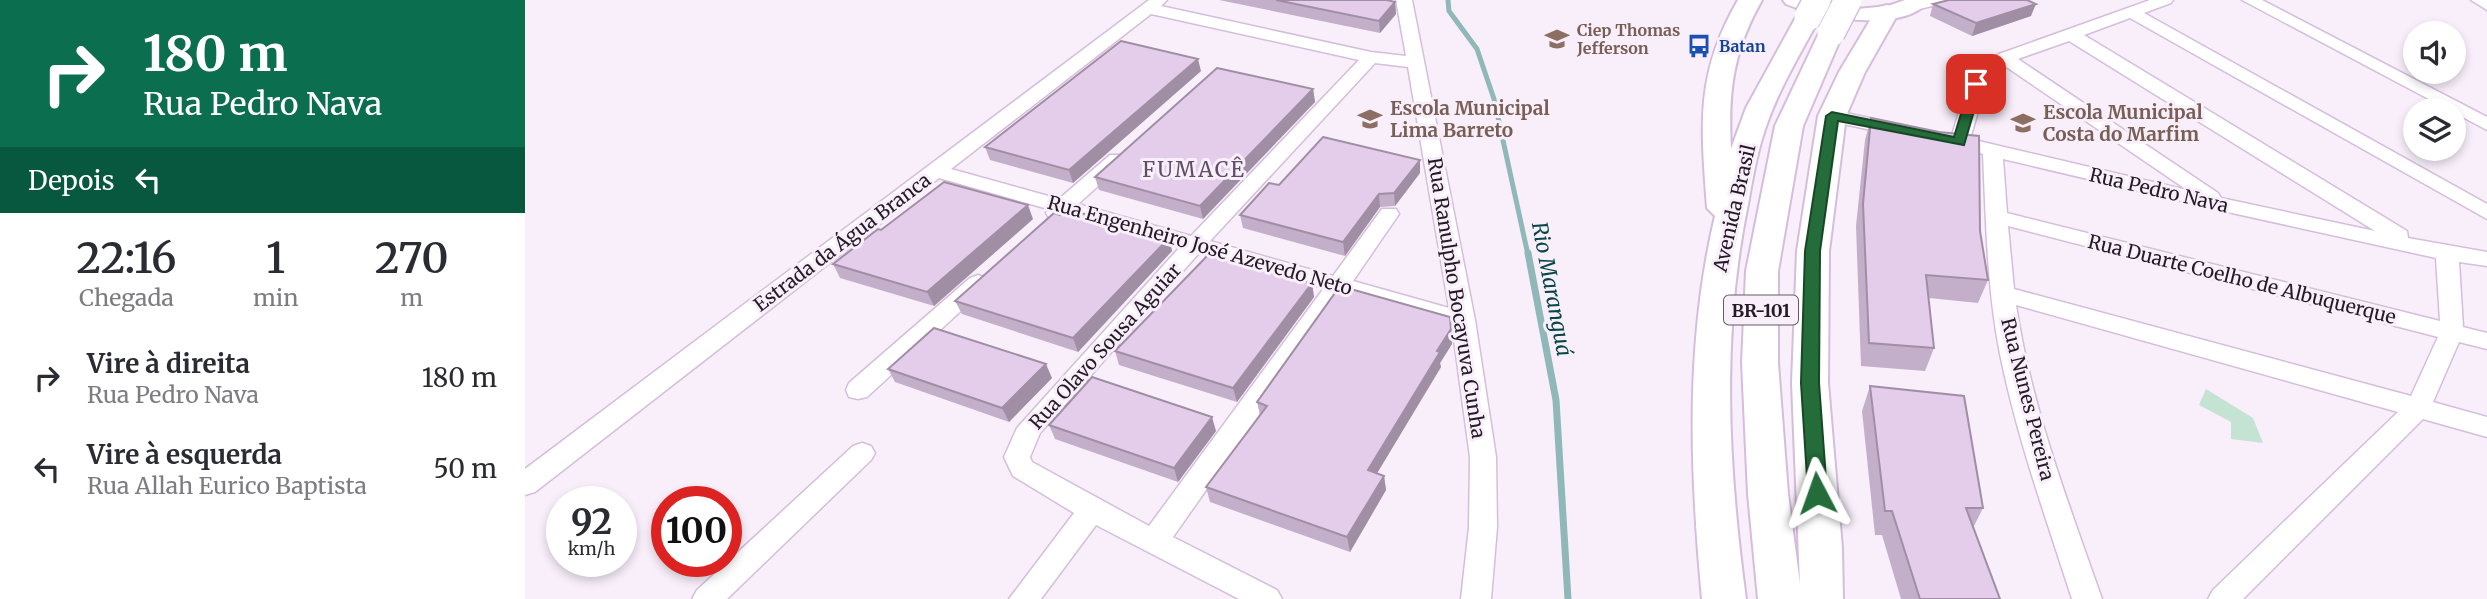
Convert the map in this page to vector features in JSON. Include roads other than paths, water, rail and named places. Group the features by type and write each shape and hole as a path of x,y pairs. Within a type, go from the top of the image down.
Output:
{"highway":[{"path":"1724,238 1716,128 1717,83 1728,39 1750,0"},
{"name":"Avenida Brasil","path":"1724,599 1714,524 1709,388 1714,302 1724,238 1753,124 1812,12 1848,0"},
{"path":"1821,599 1821,548 1810,383 1813,251 1832,116 1852,72 1906,6"},
{"name":"Avenida Brasil","path":"1780,599 1768,494 1760,363 1762,271 1812,12"},
{"path":"1821,548 1829,599"}],"main road":[{"path":"1812,12 1828,10 1858,14 1906,6"}],"street":[{"name":"Rua Ranulpho Bocayuva Cunha","path":"1403,0 1463,320 1483,457 1483,527 1476,599"},
{"path":"1906,6 1940,0"},
{"path":"1959,142 1981,75 1989,66 2165,0"},
{"path":"2250,0 2487,124"},
{"path":"2479,0 2487,2"},
{"path":"1153,4 1371,57 1416,63"},
{"name":"Estrada da Água Branca","path":"525,484 1153,4"},
{"path":"2132,13 2487,213"},
{"path":"2070,34 2414,245"},
{"name":"Rua Olavo Sousa Aguiar","path":"1267,599 1092,510 1022,469 1017,457 1030,428 1196,243 1371,57"},
{"path":"2005,58 2223,205"},
{"name":"Rua Pedro Nava","path":"1832,116 1959,142 2223,205 2447,253 2487,259"},
{"path":"1044,224 1135,143"},
{"name":"Rua Nunes Pereira","path":"1993,151 2002,293 2013,355 2045,473 2087,599"},
{"name":"Rua Engenheiro José Azevedo Neto","path":"936,171 1463,320"},
{"path":"1155,540 1389,214"},
{"name":"Rua Duarte Coelho de Albuquerque","path":"1997,217 2487,341"},
{"path":"2223,599 2418,408 2452,332 2447,253"},
{"path":"858,390 992,270"},
{"path":"2002,293 2487,427"},
{"path":"706,599 862,453"},
{"path":"1024,599 1092,510"}],"waterway":[{"name":"Rio Maranguá","path":"1448,0 1449,11 1477,49 1494,99 1528,255"},
{"name":"Rio Maranguá","path":"1528,253 1556,400 1568,599"}],"place":[{"name":"Ciep Thomas Jefferson","path":"1557,39"},
{"name":"Batan","path":"1699,46"},
{"name":"Escola Municipal Lima Barreto","path":"1370,119"},
{"name":"Escola Municipal Costa do Marfim","path":"2023,123"}],"district":[{"name":"FUMACÊ","path":"1194,169"}]}
